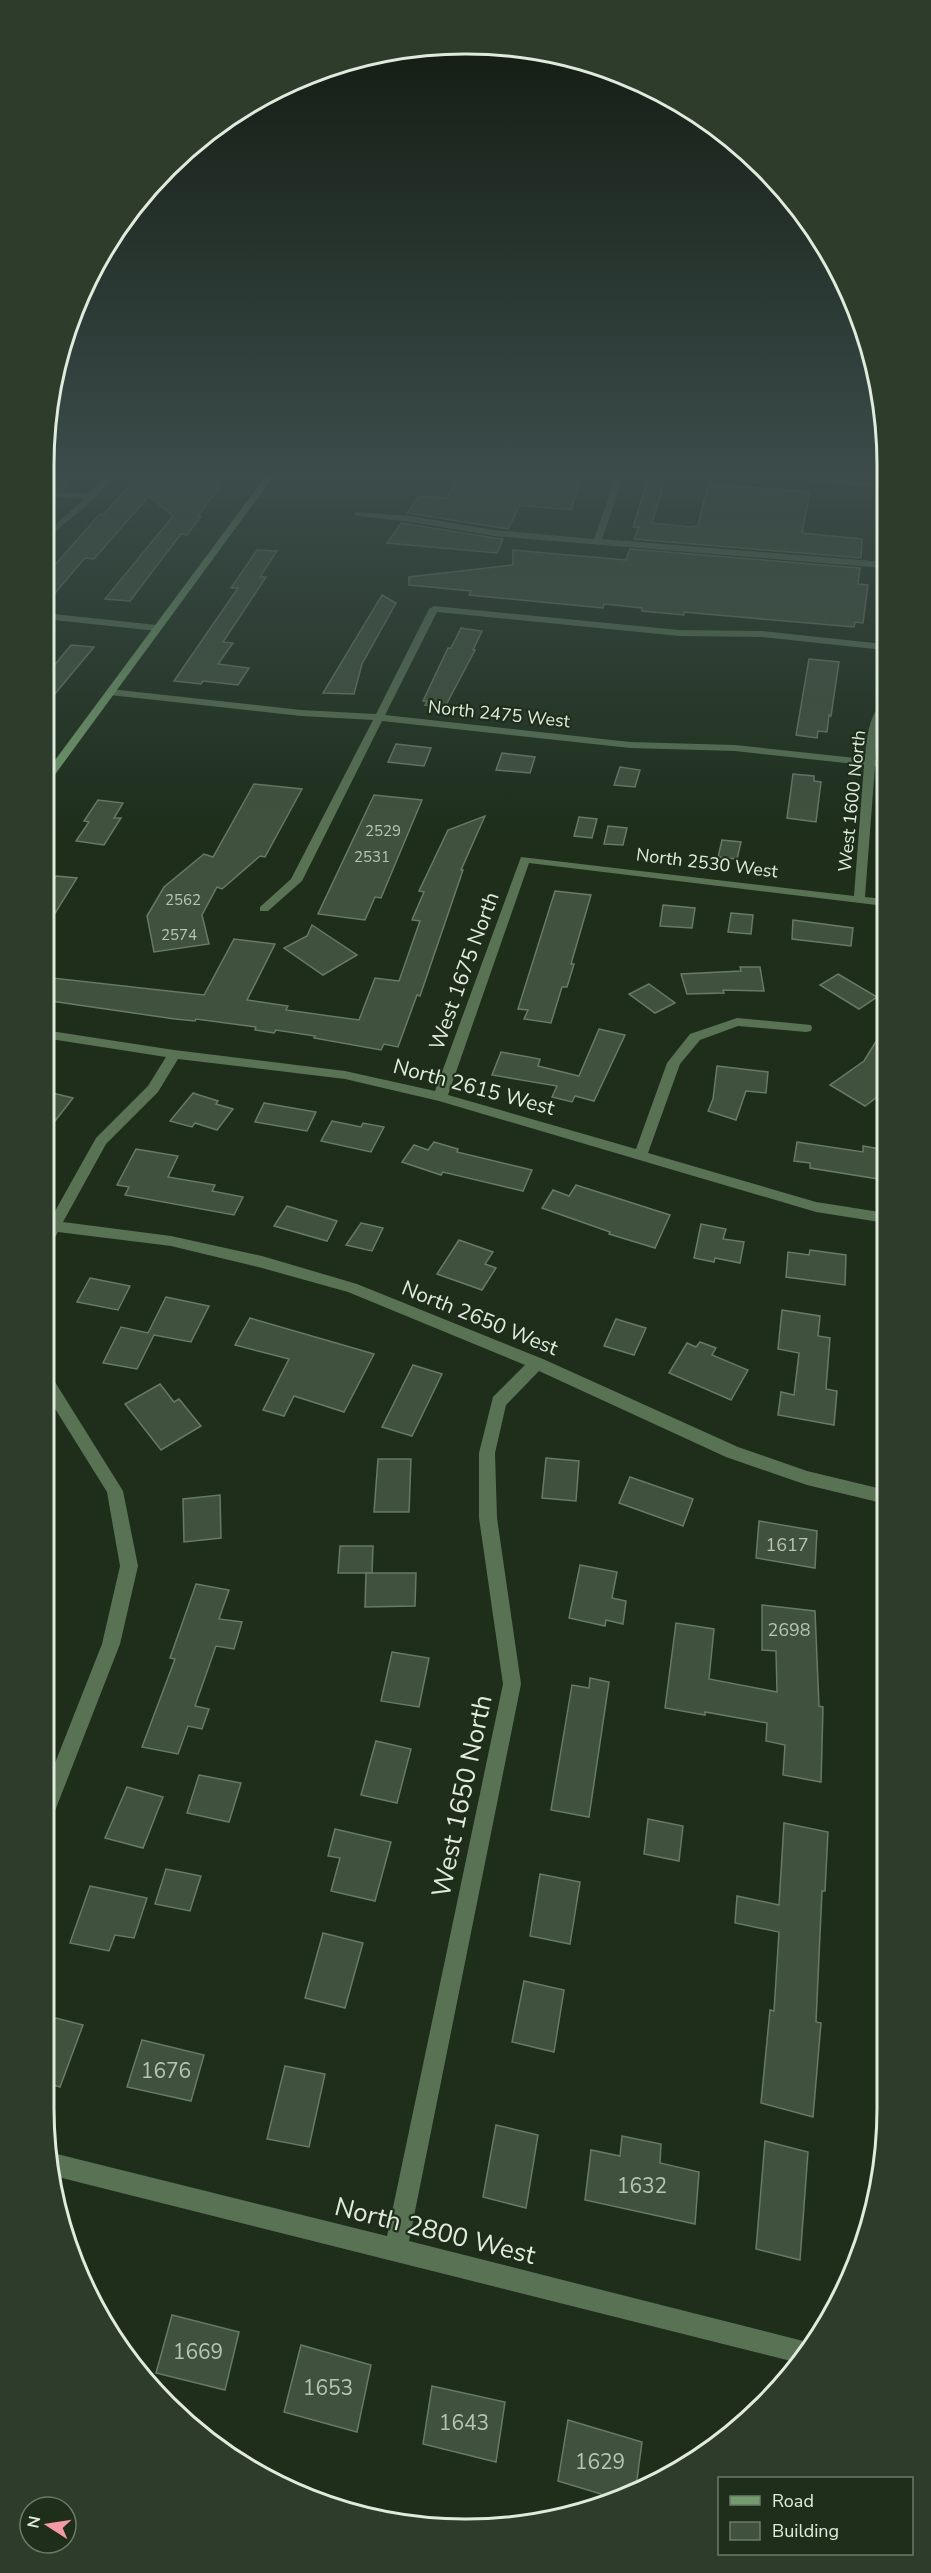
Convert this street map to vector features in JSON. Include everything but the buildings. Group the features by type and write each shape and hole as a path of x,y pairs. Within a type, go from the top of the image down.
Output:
{"main road":[{"path":"54,768 184,593"}],"street":[{"path":"264,909 296,881 434,609 679,633 762,634 877,646"},
{"path":"54,617 158,628"},
{"name":"North 2475 West","path":"110,692 301,713 378,717 630,745 735,748 877,763"},
{"name":"West 1600 North","path":"859,900 872,733 877,723"},
{"name":"North 2530 West","path":"525,859 877,902"},
{"name":"West 1675 North","path":"440,1097 525,859"},
{"path":"640,1156 674,1063 695,1037 737,1023 806,1028"},
{"name":"North 2615 West","path":"54,1036 174,1054 345,1075 440,1097 816,1207 877,1217"},
{"path":"54,1216 101,1141 153,1089 174,1054"},
{"name":"North 2650 West","path":"54,1227 171,1241 262,1262 352,1288 537,1363 732,1452 807,1478 877,1495"},
{"name":"West 1650 North","path":"395,2251 512,1684 488,1518 487,1453 499,1402 537,1363"},
{"path":"54,1398 115,1491 129,1566 111,1644 54,1789"},
{"name":"North 2800 West","path":"59,2165 798,2350"}]}
